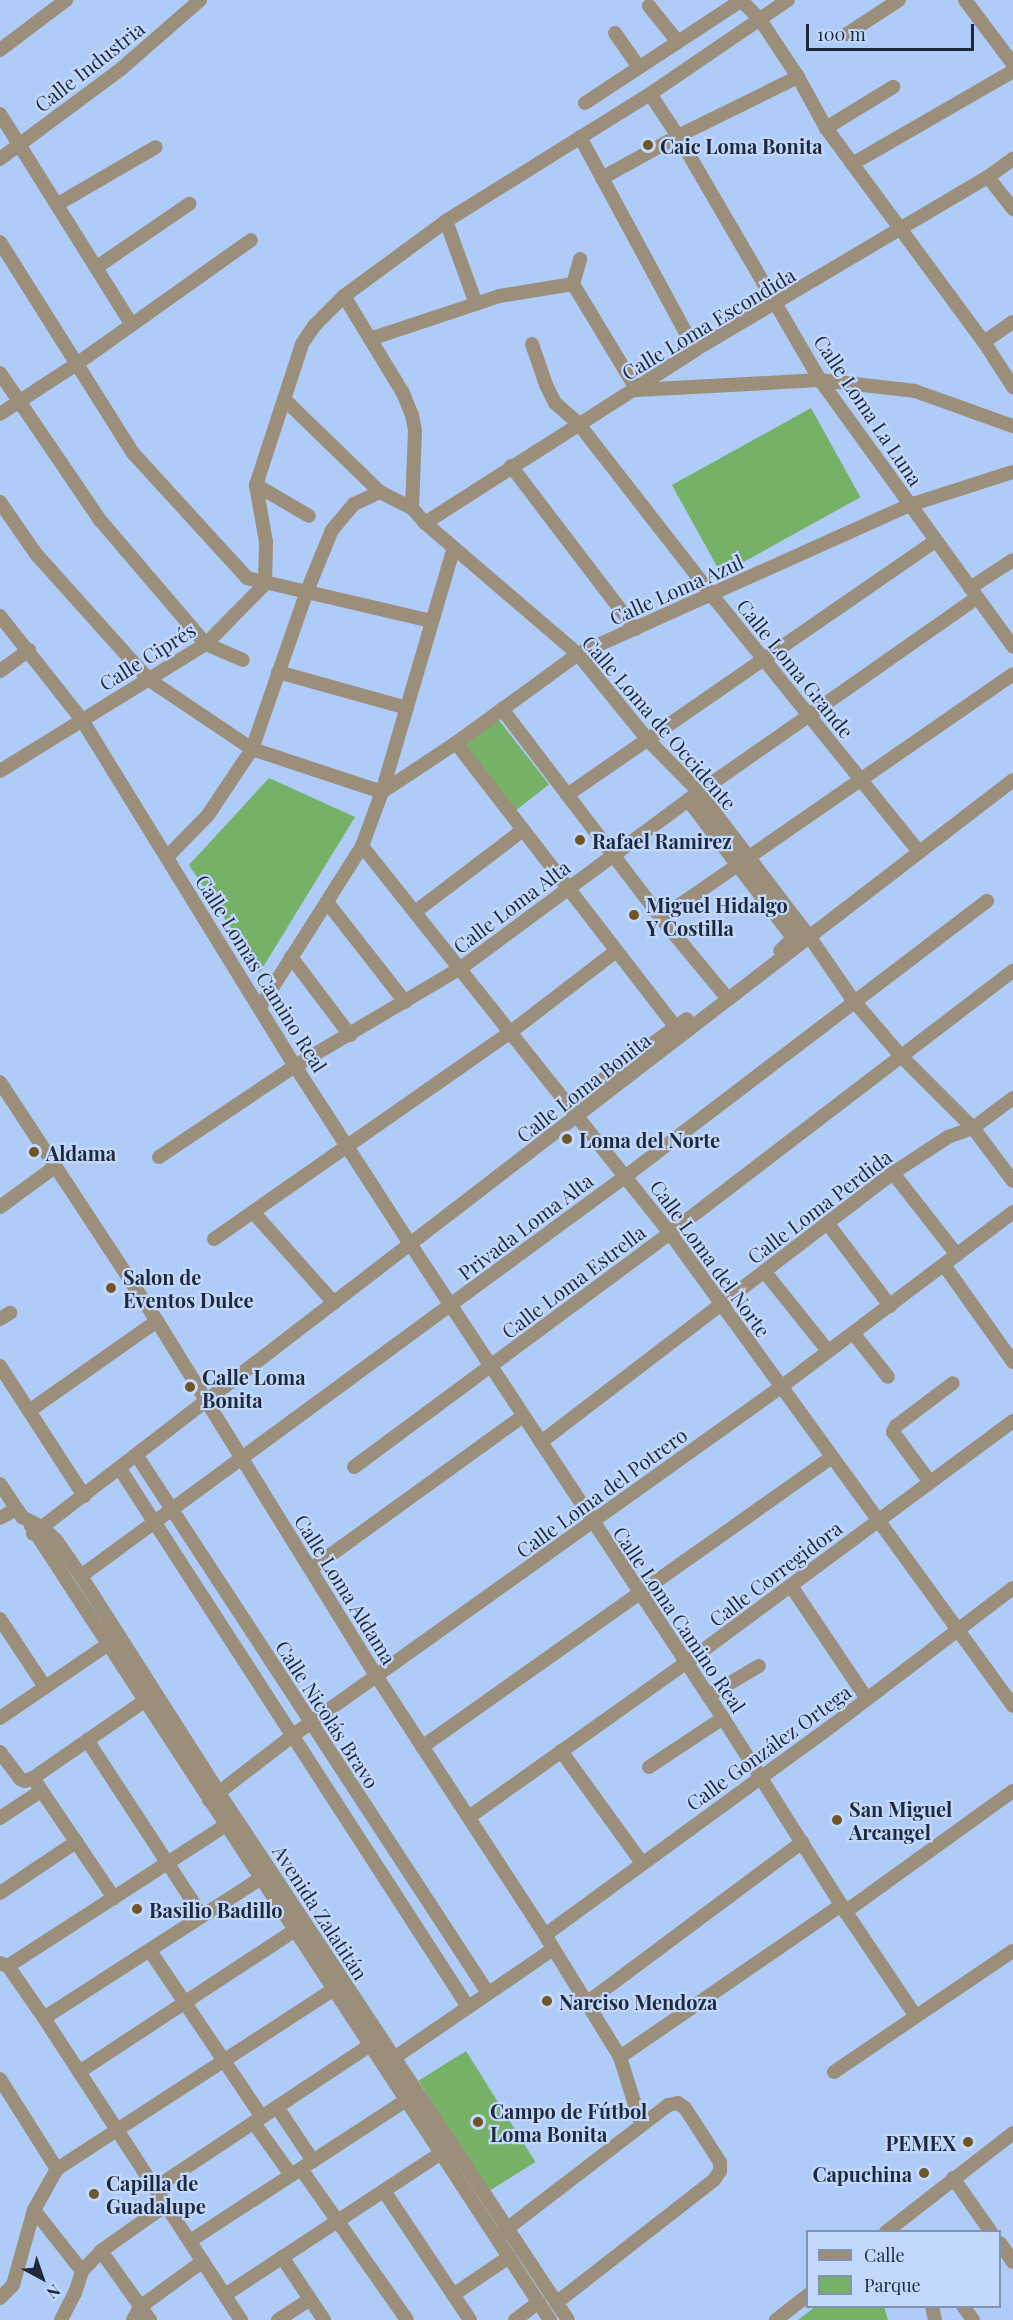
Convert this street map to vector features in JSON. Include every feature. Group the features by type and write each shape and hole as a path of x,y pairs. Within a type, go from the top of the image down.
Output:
{"street":[{"path":"0,50 66,0"},
{"name":"Calle Industria","path":"0,159 121,69 200,0"},
{"path":"585,103 638,66 742,0 761,21 798,77 826,128 984,342 1013,387"},
{"path":"265,584 266,543 256,485 302,344 314,326 344,296 446,221 650,94 761,21 788,0"},
{"path":"847,34 899,0"},
{"path":"965,0 1013,64"},
{"path":"649,6 678,42"},
{"path":"615,33 638,66"},
{"path":"852,164 1013,71"},
{"path":"603,178 678,136 798,77"},
{"path":"826,128 893,87"},
{"name":"Calle Loma La Luna","path":"650,94 678,136 777,302 820,380 1013,647"},
{"path":"0,114 131,324"},
{"path":"580,137 695,350"},
{"path":"58,204 156,147"},
{"name":"Calle Loma Escondida","path":"425,523 578,423 637,390 695,350 988,177 1013,159"},
{"path":"988,177 1013,209"},
{"path":"97,267 189,204"},
{"path":"446,221 476,304"},
{"path":"0,414 78,363 250,240"},
{"path":"0,242 133,453 247,578 432,621"},
{"path":"580,259 573,284 637,390 820,380 915,392 1013,426"},
{"path":"370,339 499,296 573,284"},
{"path":"344,296 403,393 412,415 415,430 412,508"},
{"path":"984,342 1013,322"},
{"name":"Calle Loma Grande","path":"532,344 549,393 555,403 578,423 711,594 919,852"},
{"path":"0,373 100,520 206,644 243,660"},
{"name":"Calle Loma de Occidente","path":"284,399 380,492 412,508 425,523 578,654 693,796 748,856 811,939 853,1000 902,1056 974,1128 1013,1181"},
{"path":"511,466 635,629"},
{"name":"Calle Loma Azul","path":"382,792 456,743 578,654 910,505 1013,472"},
{"path":"256,485 309,516"},
{"path":"167,858 208,815 252,749 307,591 332,530 354,504 380,492"},
{"path":"0,502 36,554 148,679 252,749 382,792"},
{"path":"567,795 935,540"},
{"path":"260,1008 362,846 382,792 454,548"},
{"name":"Calle Loma Alta","path":"295,1066 461,968 613,854 974,593 1013,560"},
{"name":"Calle Ciprés","path":"0,771 206,644 265,584"},
{"name":"Calle Lomas Camino Real","path":"0,616 82,720 295,1066 411,1245"},
{"path":"0,671 29,650"},
{"path":"278,672 406,708"},
{"path":"661,918 1013,674"},
{"path":"502,709 661,918 723,993"},
{"path":"456,743 615,952 676,1028"},
{"name":"Calle Loma Bonita","path":"35,1528 84,1496 208,1402 811,939 919,852 1012,783"},
{"path":"569,1104 788,945 793,938 737,865 693,796"},
{"path":"416,912 523,830"},
{"name":"Calle Loma del Norte","path":"362,846 512,1031 670,1233 1012,1705"},
{"name":"Privada Loma Alta","path":"81,1576 626,1176 853,1000 987,901"},
{"path":"327,902 405,1002"},
{"path":"214,1239 512,1031 615,952"},
{"path":"291,957 350,1035"},
{"name":"Calle Loma Estrella","path":"354,1467 670,1233 1013,971"},
{"path":"159,1157 295,1066"},
{"name":"Calle Loma Aldama","path":"0,1082 157,1321 377,1677 545,1935 585,2004 620,2057 641,2124"},
{"name":"Calle Loma Perdida","path":"541,1442 893,1173 948,1137 974,1128 1013,1098"},
{"path":"0,1207 56,1166"},
{"path":"893,1173 957,1255"},
{"path":"253,1212 334,1303"},
{"name":"Calle Loma del Potrero","path":"214,1796 292,1736 781,1387 1013,1212"},
{"path":"828,1224 890,1306"},
{"name":"Calle Loma Camino Real","path":"411,1245 592,1523 723,1718 843,1908 915,2015"},
{"path":"944,1264 1013,1362"},
{"path":"764,1271 828,1352"},
{"path":"29,1412 157,1321"},
{"path":"853,1333 888,1377"},
{"path":"0,1366 84,1496"},
{"path":"929,1481 893,1432 896,1426 953,1383"},
{"path":"311,1569 523,1416"},
{"name":"Calle Corregidora","path":"470,1817 686,1663 1013,1420"},
{"name":"Calle Nicolás Bravo","path":"137,1456 488,1993"},
{"path":"422,1747 832,1457"},
{"path":"120,1469 468,2007"},
{"path":"0,1484 16,1509 35,1528"},
{"path":"0,1518 16,1509"},
{"name":"Avenida Zalatitán","path":"35,1528 56,1540 81,1576 214,1796 339,1985 370,2045 441,2153 568,2320"},
{"name":"Avenida Zalatitán","path":"35,1528 144,1701 214,1796 226,1825 295,1930 394,2058 502,2233 509,2257 550,2320"},
{"path":"791,1586 867,1699"},
{"name":"Calle González Ortega","path":"545,1935 867,1699 1013,1588"},
{"path":"0,1619 45,1687"},
{"path":"0,1718 107,1645"},
{"path":"708,1696 759,1666"},
{"path":"0,1752 20,1779 29,1779 144,1701"},
{"path":"648,1767 723,1718"},
{"path":"87,1740 202,1917"},
{"path":"561,1751 642,1863"},
{"path":"29,1779 41,1791 114,1898"},
{"path":"0,1818 41,1791"},
{"path":"620,2057 1013,1791"},
{"path":"226,1825 114,1898 4,1965 44,2018 190,2241 225,2295 234,2317"},
{"path":"0,1893 76,1842"},
{"path":"585,2004 802,1842"},
{"path":"44,2018 261,1878"},
{"path":"79,2072 295,1930"},
{"path":"394,2058 553,1949"},
{"path":"150,1951 225,2061 258,2120 296,2172 338,2220 407,2320"},
{"path":"834,2072 915,2015 1013,1951"},
{"path":"0,2298 14,2284 34,2210 57,2169 339,1985"},
{"path":"155,2188 370,2045"},
{"path":"0,2079 57,2169"},
{"path":"190,2241 406,2100"},
{"path":"502,2233 668,2105 678,2103 686,2108 720,2162 720,2171 714,2180 556,2303"},
{"path":"278,2107 313,2160"},
{"path":"904,2226 953,2178 1013,2133"},
{"path":"225,2295 441,2153"},
{"path":"953,2178 990,2230"},
{"path":"384,2191 470,2320"},
{"path":"61,2320 75,2293 82,2271 101,2251 166,2205"},
{"path":"34,2210 82,2271"},
{"path":"1001,2246 1013,2262"},
{"path":"101,2251 150,2320"},
{"path":"282,2257 324,2320"},
{"path":"453,2295 509,2257"},
{"path":"133,2320 140,2307 203,2261"},
{"path":"776,2320 806,2296"},
{"path":"278,2320 310,2299"},
{"path":"515,2320 539,2302"},
{"path":"964,2308 973,2320"}],"green space":[{"path":"811,408 860,497 721,574 672,485"},
{"path":"498,719 549,784 514,812 463,747"},
{"path":"269,778 355,817 260,972 189,865"},
{"name":"Campo de Fútbol Loma Bonita","path":"466,2051 535,2162 488,2192 419,2081"},
{"path":"814,2308 884,2308 888,2320 798,2320"}],"place":[{"name":"Caic Loma Bonita","path":"648,145"},
{"name":"Rafael Ramirez","path":"580,840"},
{"name":"Miguel Hidalgo Y Costilla","path":"634,915"},
{"name":"Loma del Norte","path":"567,1139"},
{"name":"Aldama","path":"34,1152"},
{"name":"Salon de Eventos Dulce","path":"111,1288"},
{"name":"Calle Loma Bonita","path":"190,1387"},
{"name":"San Miguel Arcangel","path":"837,1820"},
{"name":"Basilio Badillo","path":"137,1909"},
{"name":"Narciso Mendoza","path":"547,2001"},
{"name":"Campo de Fútbol Loma Bonita","path":"478,2122"},
{"name":"PEMEX","path":"968,2142"},
{"name":"Capuchina","path":"924,2173"},
{"name":"Capilla de Guadalupe","path":"94,2194"}]}
